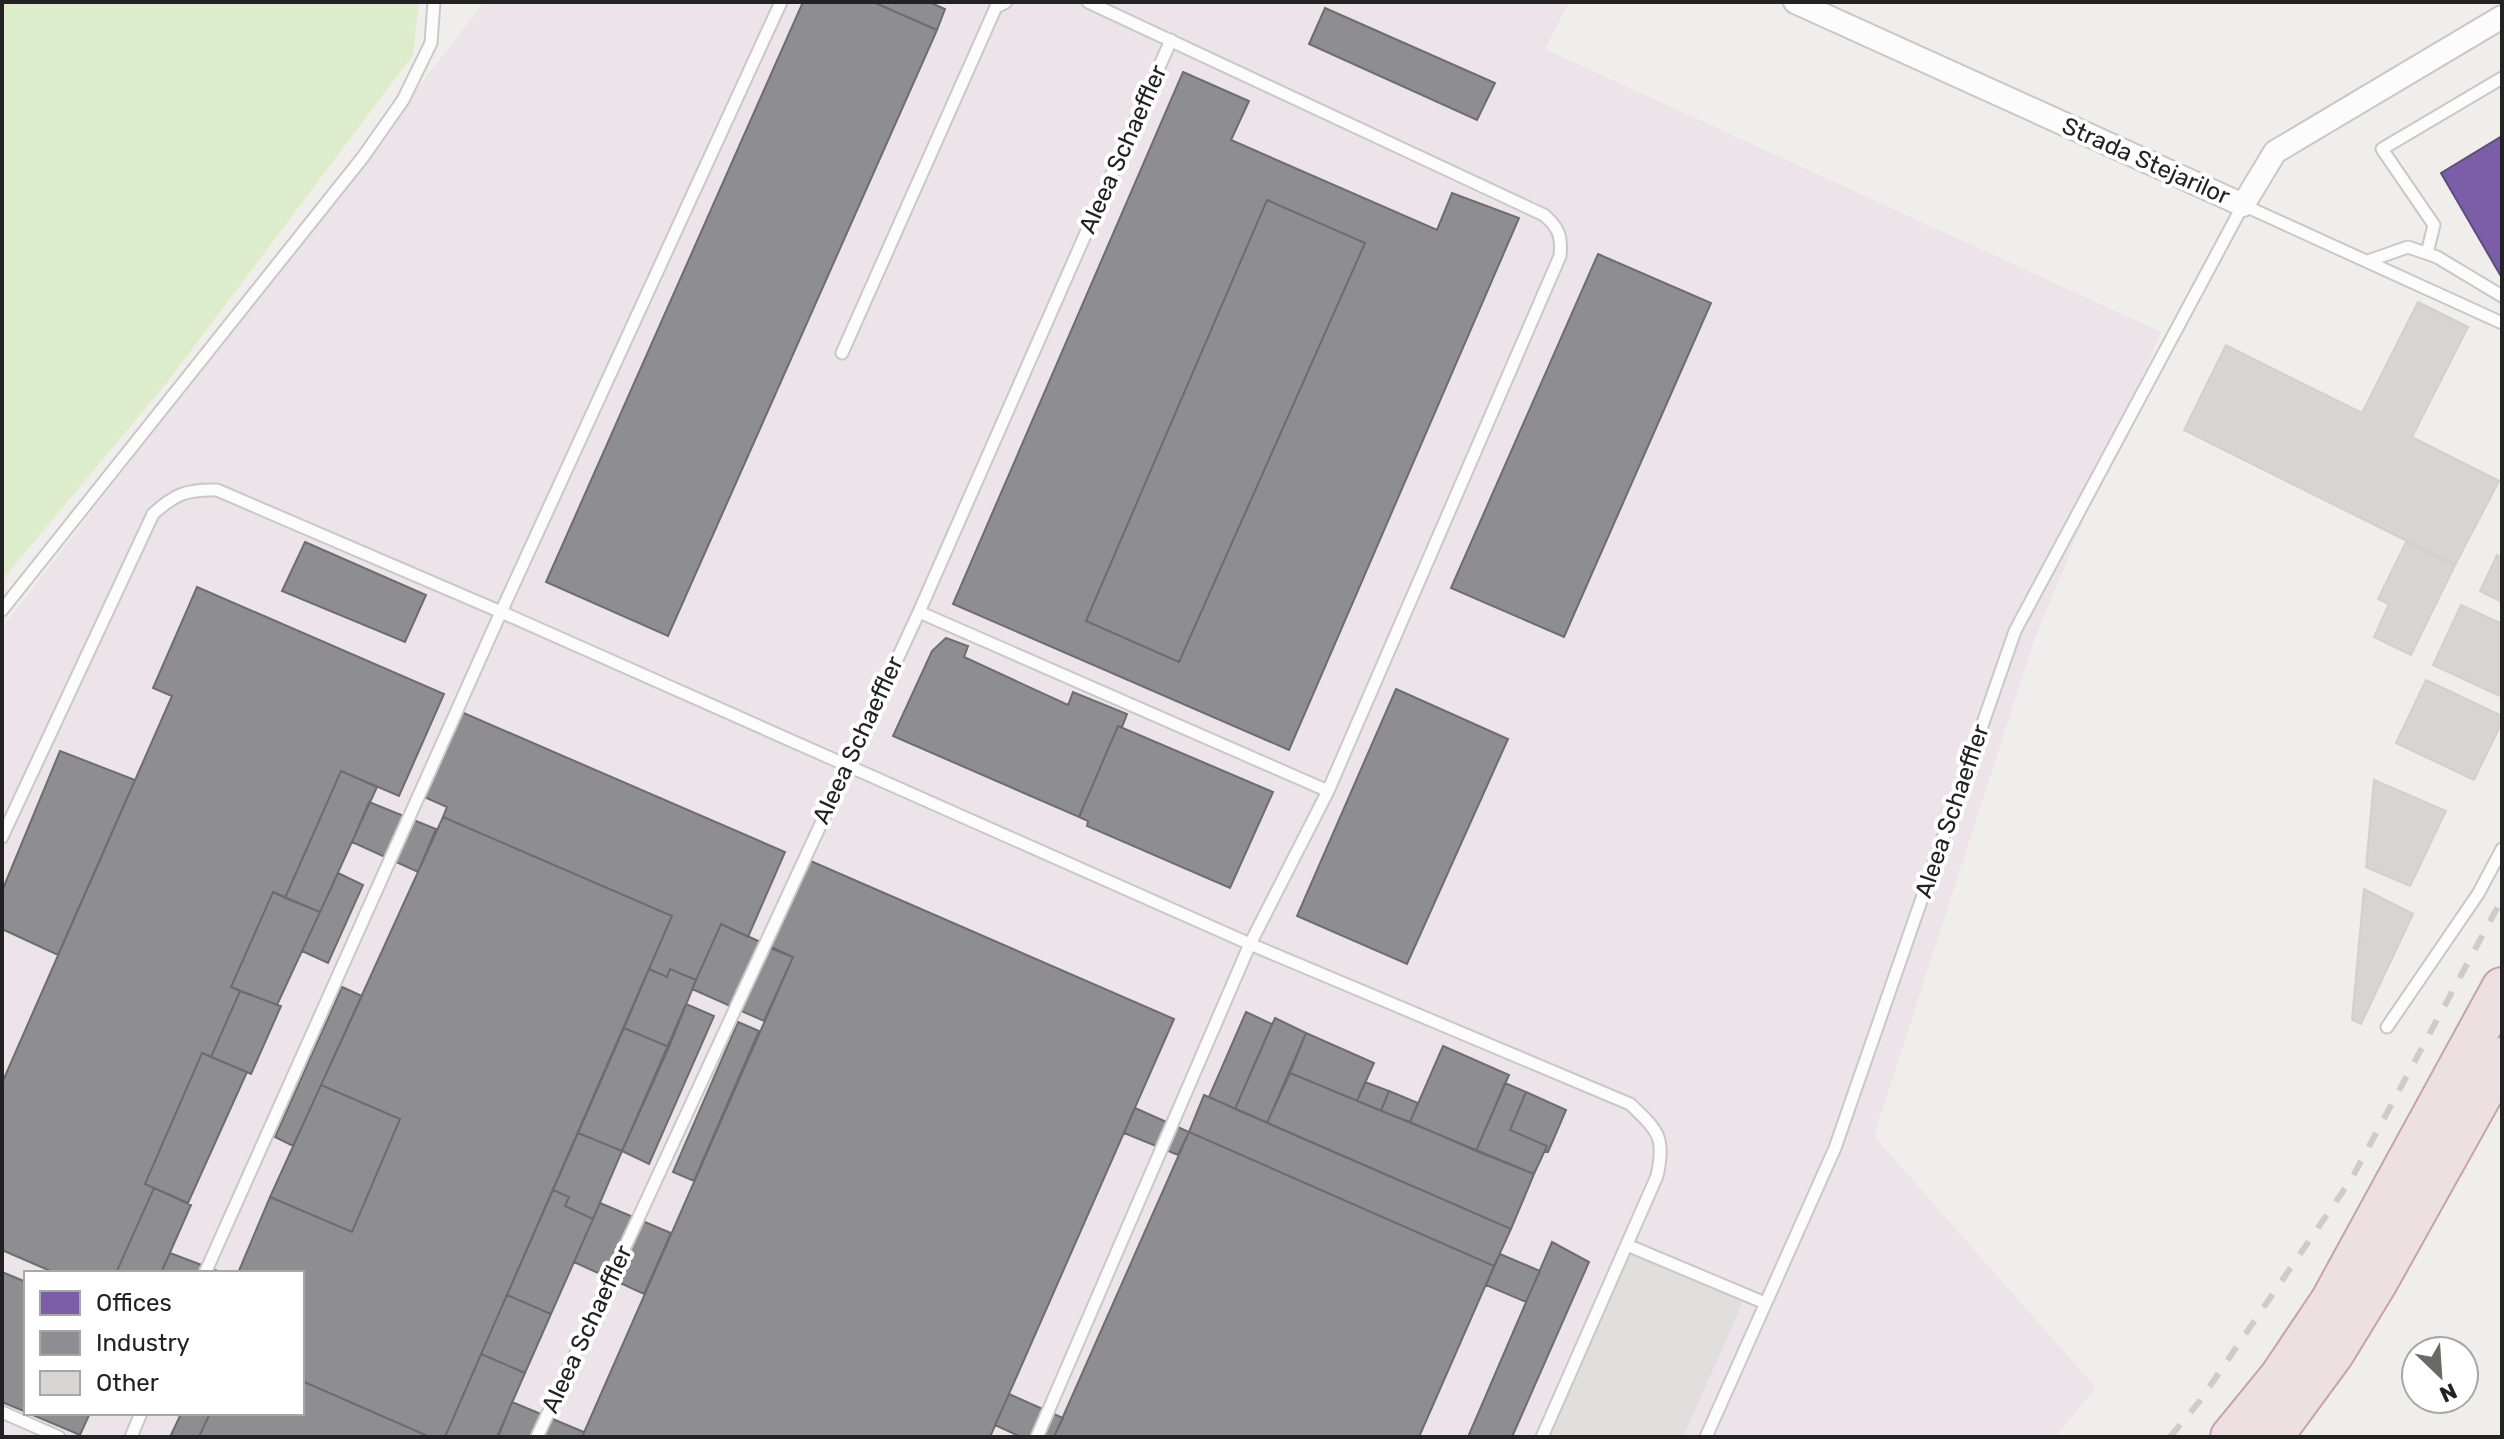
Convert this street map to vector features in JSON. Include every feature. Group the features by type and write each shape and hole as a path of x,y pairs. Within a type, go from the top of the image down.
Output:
{"highway":[{"path":"2231,1437 2280,1377 2331,1301 2502,988"},
{"path":"2272,1437 2333,1354 2377,1282 2502,1058"}],"street":[{"name":"Strada Stejarilor","path":"1795,2 2243,205 2275,152 2502,17"}],"lane":[{"path":"2,610 363,157 403,100 431,43 434,2"},
{"path":"206,1271 501,612 781,2"},
{"path":"842,353 996,7 1006,2"},
{"path":"1037,1437 1250,944 1328,791 1560,256 1562,237 1544,215 1088,2"},
{"name":"Aleea Schaeffler","path":"537,1437 919,612 1171,40"},
{"path":"2427,253 2434,225 2382,149 2502,78"},
{"path":"2243,205 2502,323"},
{"name":"Aleea Schaeffler","path":"1706,1437 1835,1148 2015,631 2243,205"},
{"path":"2368,261 2408,247 2437,257 2502,296"},
{"path":"2,837 153,514 171,498 194,489 217,490 501,612 1250,944 1630,1104 1654,1127 1663,1152 1657,1176 1542,1437"},
{"path":"919,612 1328,791"},
{"path":"2387,1027 2478,894 2502,849"},
{"path":"1627,1245 1765,1303"},
{"path":"2,1412 59,1437"},
{"path":"131,1437 140,1415"}],"shaded area":[{"path":"484,2 1569,2 1545,49 2161,332 2034,641 1874,1136 2096,1388 2055,1437 2,1437 2,628"},
{"path":"1627,1245 1746,1295 1683,1437 1542,1437"}],"green space":[{"path":"2,2 419,2 413,55 168,381 2,580"}],"building: Offices":[{"path":"2502,136 2502,278 2441,173"}],"building: Industry":[{"path":"803,2 873,2 937,30 668,636 546,582"},
{"path":"873,2 929,2 945,9 937,30"},
{"path":"1325,8 1495,83 1477,120 1309,44"},
{"path":"1183,72 1249,101 1231,140 1437,230 1452,193 1519,218 1289,750 953,604"},
{"path":"1267,200 1365,243 1179,662 1086,621"},
{"path":"1598,254 1711,303 1564,637 1451,588"},
{"path":"305,542 426,595 405,642 282,591"},
{"path":"197,587 444,694 399,796 341,771 285,898 273,892 231,987 240,991 211,1057 202,1053 145,1184 154,1188 117,1271 50,1271 2,1250 2,1083 172,696 153,688"},
{"path":"946,638 968,646 964,657 1068,705 1073,692 1127,714 1122,727 1118,726 1079,817 893,736 932,651"},
{"path":"1396,689 1508,739 1407,964 1297,916"},
{"path":"459,711 785,852 748,937 721,924 696,980 670,969 667,977 649,969 672,916 443,817 447,807 422,796"},
{"path":"1118,726 1273,792 1230,888 1087,826 1088,821 1079,817"},
{"path":"60,751 135,780 58,955 2,929 2,891"},
{"path":"341,771 377,787 320,912 285,898"},
{"path":"369,802 436,829 418,872 352,842"},
{"path":"443,817 672,916 445,1437 430,1437 304,1382 304,1271 239,1271 270,1197 352,1232 400,1119 321,1085"},
{"path":"806,859 1174,1019 990,1437 582,1437 793,957 767,947"},
{"path":"338,873 363,885 328,963 302,951"},
{"path":"273,892 320,912 277,1005 231,987"},
{"path":"721,924 793,957 764,1021 692,989"},
{"path":"649,969 667,977 670,969 696,980 669,1047 624,1028"},
{"path":"342,987 362,996 293,1146 275,1137"},
{"path":"240,991 281,1006 251,1074 211,1057"},
{"path":"686,1004 714,1016 649,1164 622,1151"},
{"path":"1246,1012 1272,1024 1235,1109 1209,1097"},
{"path":"1275,1018 1306,1033 1267,1123 1235,1109"},
{"path":"738,1022 759,1031 694,1181 673,1172"},
{"path":"624,1028 669,1047 622,1151 578,1133"},
{"path":"1306,1033 1374,1063 1357,1101 1290,1073"},
{"path":"1443,1046 1509,1075 1476,1151 1410,1122"},
{"path":"202,1053 247,1072 188,1203 145,1184"},
{"path":"1290,1073 1534,1174 1511,1229 1267,1123"},
{"path":"1365,1082 1389,1091 1381,1111 1357,1101"},
{"path":"1505,1083 1526,1092 1510,1130 1547,1146 1534,1174 1476,1151"},
{"path":"321,1085 400,1119 352,1232 270,1197"},
{"path":"1389,1091 1418,1103 1410,1122 1381,1111"},
{"path":"1526,1092 1566,1110 1548,1152 1545,1151 1547,1146 1510,1130"},
{"path":"1204,1095 1511,1229 1494,1266 1189,1132"},
{"path":"1135,1108 1189,1132 1178,1155 1124,1133"},
{"path":"1189,1132 1494,1266 1419,1437 1054,1437"},
{"path":"578,1133 622,1151 593,1219 565,1206 569,1197 553,1190"},
{"path":"154,1188 191,1205 162,1271 117,1271"},
{"path":"553,1190 569,1197 565,1206 593,1219 551,1314 507,1295"},
{"path":"600,1203 671,1233 644,1294 574,1262"},
{"path":"1552,1242 1589,1262 1512,1437 1468,1437"},
{"path":"170,1253 218,1271 162,1271"},
{"path":"1500,1254 1540,1271 1526,1302 1486,1285"},
{"path":"2,1272 24,1281 24,1411 2,1402"},
{"path":"507,1295 551,1314 525,1373 481,1354"},
{"path":"481,1354 525,1373 497,1437 445,1437"},
{"path":"304,1382 430,1437 199,1437 209,1415 304,1415"},
{"path":"1009,1394 1063,1418 1054,1437 1021,1437 995,1425"},
{"path":"512,1402 584,1432 582,1437 498,1437"},
{"path":"33,1415 89,1415 80,1435"},
{"path":"177,1415 209,1415 199,1437 170,1437 180,1416"}],"building: Other":[{"path":"2418,302 2468,327 2412,437 2499,481 2455,565 2184,430 2226,345 2362,413"},
{"path":"2406,542 2455,565 2411,655 2374,637 2389,604 2378,599"},
{"path":"2497,555 2502,558 2502,602 2480,591"},
{"path":"2461,605 2502,624 2502,697 2433,665"},
{"path":"2426,680 2502,716 2502,722 2474,780 2396,743"},
{"path":"2374,780 2446,811 2410,886 2366,867"},
{"path":"2364,889 2413,914 2361,1024 2352,1020"}],"railway":[{"path":"2170,1437 2199,1402 2352,1178 2502,899"}]}
